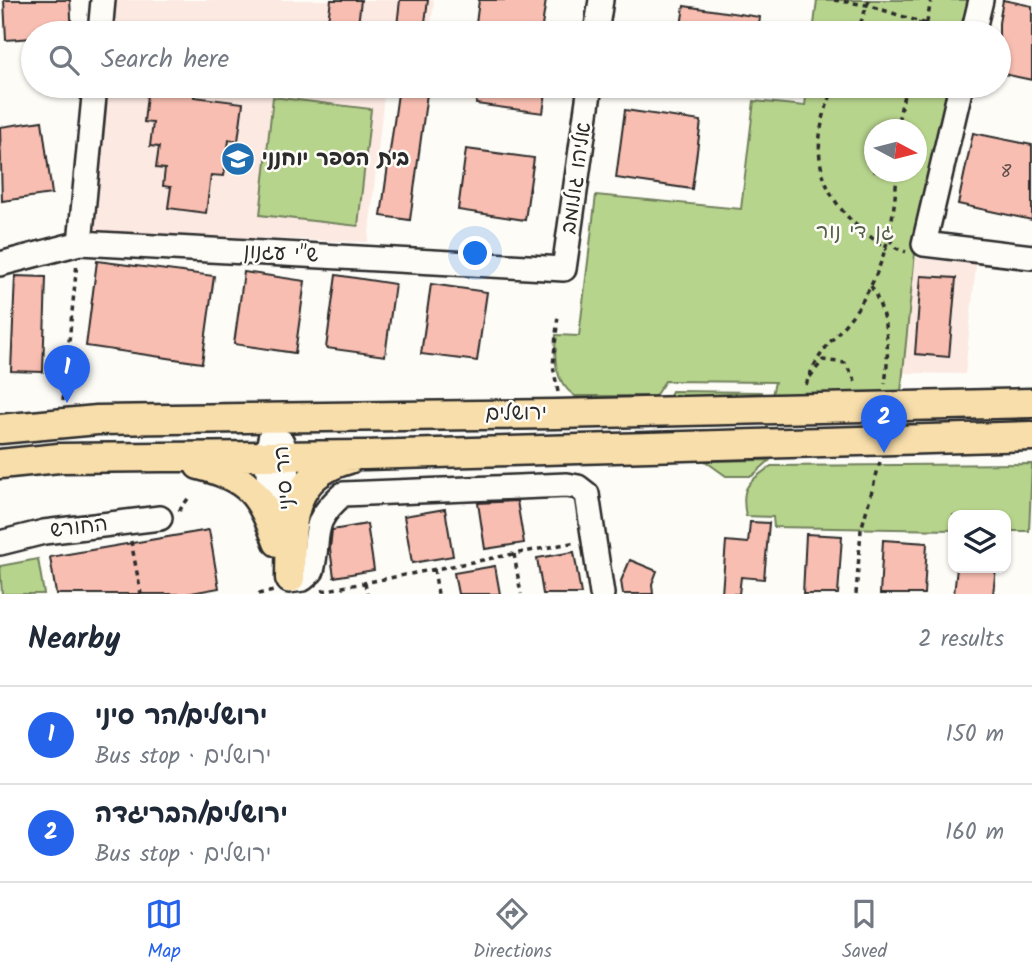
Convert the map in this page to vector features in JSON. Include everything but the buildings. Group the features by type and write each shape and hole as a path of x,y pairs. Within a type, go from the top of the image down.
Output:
{"main road":[{"name":"ירושלים","path":"0,429 61,423 275,417 1032,402"},
{"name":"ירושלים","path":"0,464 58,458 365,455 1032,436"},
{"path":"290,584 291,533 301,491 309,481 334,463 365,455"},
{"path":"172,458 215,469 250,487 263,504 278,542"}],"street":[{"path":"101,21 103,0"},
{"path":"598,21 601,0"},
{"path":"976,21 981,0"},
{"path":"80,243 94,98"},
{"name":"אליהו גולומב","path":"564,269 588,98"},
{"path":"958,98 918,249 1032,257"},
{"name":"ש\"י עגנון","path":"0,264 80,243 564,269"},
{"name":"הר סיני","path":"275,417 278,542 290,584"},
{"name":"הר סיני","path":"276,457 290,584"},
{"path":"290,584 312,572 314,537 321,517 343,494 578,487 587,494 602,594"},
{"name":"החורש","path":"0,542 44,532 160,518"}],"path":[{"path":"835,0 868,2 917,21"},
{"path":"928,21 931,0"},
{"path":"861,21 868,2"},
{"path":"830,98 817,149 825,184 842,211 887,250"},
{"path":"899,119 904,98"},
{"path":"857,384 845,363 834,359 823,360 806,385 818,353 846,323 871,286 887,250 896,182"},
{"path":"889,239 896,248 918,249"},
{"path":"61,423 80,243"},
{"path":"871,286 883,311 886,330 885,384"},
{"path":"558,315 553,366 554,381 559,394"},
{"path":"856,594 861,530 880,460"},
{"path":"183,509 190,496"},
{"path":"128,522 141,594"},
{"path":"317,592 595,538"},
{"path":"514,554 521,594"},
{"path":"434,569 438,594"},
{"path":"365,583 367,594"}],"shaded area":[{"path":"116,0 434,0 431,21 113,21"},
{"name":"בית הספר יוחנני","path":"105,98 384,98 368,242 91,233"},
{"path":"915,258 976,264 965,374 902,373"}],"green space":[{"path":"817,0 974,0 969,21 814,21"},
{"path":"273,98 371,109 358,226 260,215"},
{"name":"גן די נור","path":"806,98 951,98 916,243 901,392 667,401 672,391 761,392 764,395 772,395 775,382 665,381 655,396 575,396 568,390 557,369 556,335 579,336 596,195 741,209 754,101 805,106"},
{"path":"770,460 752,476 726,476 705,461"},
{"path":"1032,464 1029,531 1011,531 1011,510 948,510 948,530 774,527 773,517 746,516 744,506 745,491 751,481 771,466"},
{"path":"38,559 44,594 2,594 0,566"}],"place":[{"name":"בית הספר יוחנני","path":"238,159"},
{"name":"ירושלים/הר סיני","path":"67,403"},
{"name":"ירושלים/הבריגדה","path":"884,453"}]}
